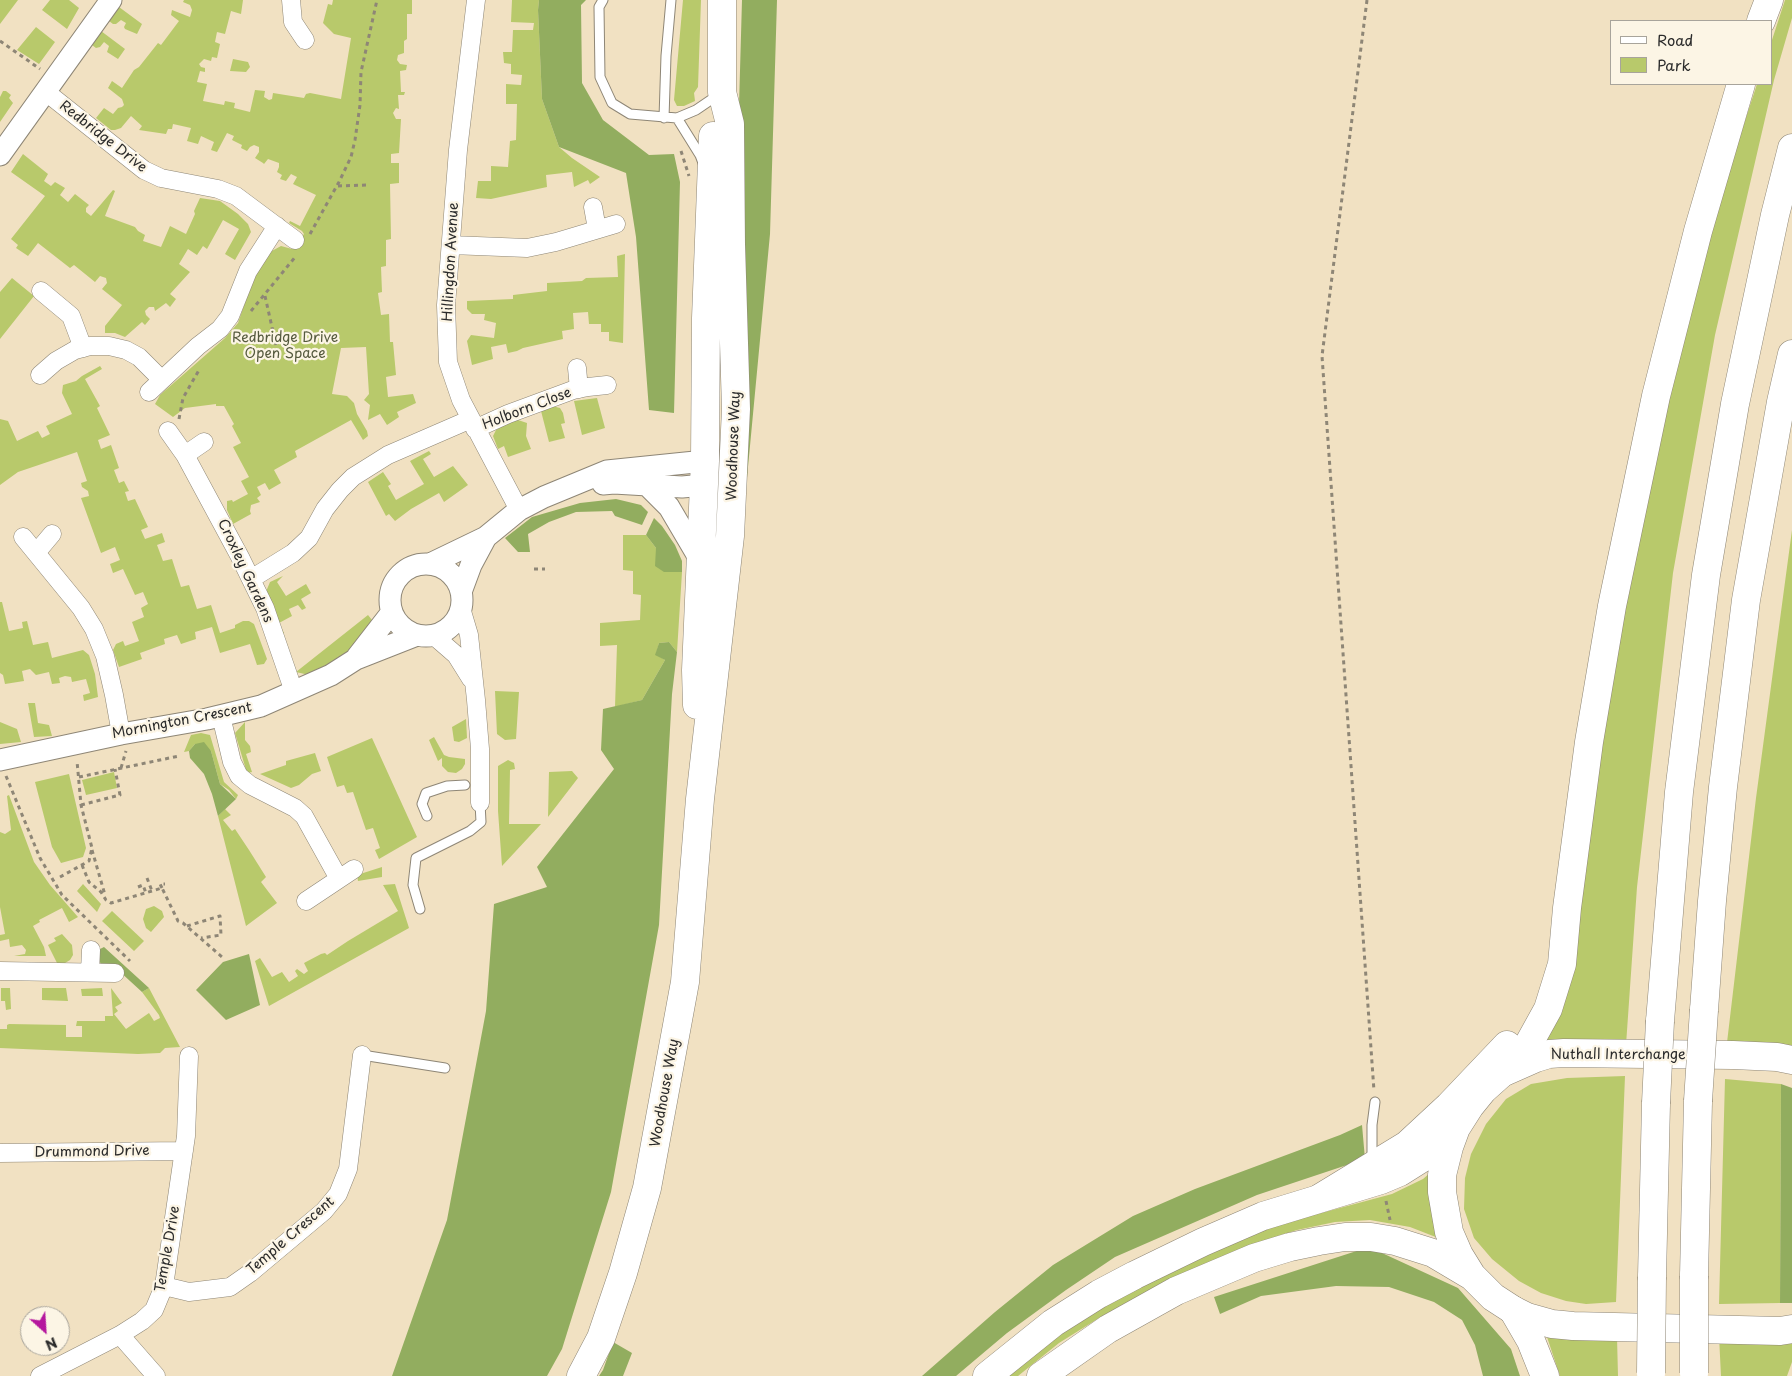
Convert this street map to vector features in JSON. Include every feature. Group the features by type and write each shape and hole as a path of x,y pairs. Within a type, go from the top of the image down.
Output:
{"main road":[{"name":"Woodhouse Way","path":"581,1376 601,1338 623,1273 647,1188 685,982 700,799 732,515 736,409 731,244 730,124 722,92 722,0"},
{"path":"1761,20 1769,0"},
{"path":"1502,1073 1527,1046 1548,1009 1562,964 1566,908 1589,742 1606,645 1654,405 1698,231 1741,85"},
{"name":"Woodhouse Way","path":"700,799 696,670 700,558 708,475 706,318 700,183 714,112 722,92"},
{"path":"1651,1374 1656,1103 1660,1021 1679,792 1706,575 1734,404 1775,215 1792,148"},
{"path":"730,154 722,232 720,466 708,475 732,515"},
{"path":"1694,1375 1698,1101 1712,901 1723,787 1746,600 1781,402 1792,354"},
{"path":"1375,1176 1500,1054 1521,1028 1535,1006 1545,985 1566,908"},
{"name":"Nuthall Interchange","path":"1792,1060 1777,1057 1733,1055 1548,1054 1502,1073 1483,1090 1456,1128 1442,1175 1442,1192 1450,1232 1459,1255 1472,1276 1493,1297 1513,1310 1539,1321 1573,1326 1780,1331 1792,1328"},
{"path":"987,1376 1053,1323 1099,1294 1203,1242 1263,1216 1320,1198 1375,1176 1400,1172 1428,1155 1456,1128"},
{"path":"1041,1376 1082,1346 1141,1310 1206,1277 1254,1258 1319,1240 1371,1237 1389,1240 1433,1253 1472,1276"},
{"path":"1513,1310 1531,1341 1545,1376"}],"street":[{"path":"0,155 111,0"},
{"path":"291,0 289,30 305,40"},
{"name":"Hillingdon Avenue","path":"476,0 458,150 446,306 448,362 461,400 519,510"},
{"name":"Redbridge Drive","path":"50,86 144,170 161,178 218,189 236,196 295,240"},
{"path":"593,207 597,229"},
{"path":"451,246 527,248 556,242 616,224"},
{"path":"40,375 56,361 75,350 109,346 126,350 139,357 155,386 198,346 220,329 230,316 248,271 277,226"},
{"path":"41,291 71,316 83,348"},
{"name":"Holborn Close","path":"577,368 579,389"},
{"name":"Holborn Close","path":"251,579 293,553 309,538 324,509 340,490 353,477 388,455 473,424 579,389 607,385"},
{"name":"Croxley Gardens","path":"168,431 185,455 265,608 294,692"},
{"path":"185,455 204,442"},
{"name":"Mornington Crescent","path":"356,659 392,612 390,597 394,582 402,572 413,566 430,564 486,537 519,510 544,497 607,471 708,475"},
{"name":"Mornington Crescent","path":"570,487 614,483 682,487 708,475"},
{"path":"647,485 669,508 700,558"},
{"path":"36,553 52,534"},
{"path":"23,537 81,608 94,629 105,656 124,740"},
{"name":"Mornington Crescent","path":"2,764 124,740 261,706 331,675 356,659 448,628 456,620 472,565 486,537"},
{"path":"430,564 448,571 458,584 469,635 480,749 472,785 480,803"},
{"path":"392,612 404,628 425,635 456,655 473,681"},
{"path":"221,716 232,762 239,776 250,785 295,808 304,816 339,879"},
{"path":"306,901 354,869"},
{"path":"90,972 91,950"},
{"path":"0,971 115,973"},
{"name":"Temple Crescent","path":"164,1286 189,1292 230,1287 250,1273 324,1211 338,1194 348,1169 362,1054"},
{"name":"Temple Drive","path":"40,1376 120,1335 142,1321 154,1310 164,1286 184,1151 189,1056"},
{"name":"Drummond Drive","path":"0,1153 184,1151"},
{"path":"120,1335 156,1376"}],"lane":[{"path":"602,0 599,7 600,77 612,103 630,114 677,118 696,110 722,92"},
{"path":"664,118 666,56 671,0"},
{"path":"677,118 700,155 700,183"},
{"path":"428,816 422,804 426,793 447,786 472,785"},
{"path":"420,909 413,885 416,858 470,830 481,822 480,803"},
{"path":"362,1054 445,1068"},
{"path":"1375,1102 1372,1125 1375,1176"}],"path":[{"path":"1367,0 1322,356 1375,1102"},
{"path":"0,41 50,86"},
{"path":"687,135 681,151 700,183"},
{"path":"337,186 366,185"},
{"path":"265,295 276,345"},
{"path":"534,569 545,569"},
{"path":"121,768 124,740"},
{"path":"76,756 81,805 106,900"},
{"path":"79,777 179,756"},
{"path":"2,764 40,858 62,896 130,961"},
{"path":"81,805 120,796 115,769"},
{"path":"60,877 89,861 92,848"},
{"path":"82,865 90,882 111,903 162,888"},
{"path":"148,878 152,891"},
{"path":"165,884 160,884 178,921 183,921 222,957"},
{"path":"138,887 143,885 146,893"},
{"path":"187,926 220,916 221,935 200,938"},
{"path":"1375,1176 1390,1219 1389,1240"}],"green space":[{"path":"0,0 18,0 0,24"},
{"path":"50,0 69,0 79,8 67,29 42,10"},
{"name":"Redbridge Drive Open Space","path":"184,0 243,0 241,14 231,11 225,34 217,32 215,42 220,44 217,58 212,57 211,61 204,59 199,64 205,68 205,72 200,71 197,82 207,84 203,101 224,105 225,101 235,103 234,108 250,112 255,90 265,91 264,97 269,100 272,99 273,93 304,98 306,94 310,93 341,99 351,38 334,34 323,23 328,4 332,5 333,0 412,0 412,14 407,14 407,39 404,41 404,53 398,55 397,60 400,64 407,65 406,70 400,71 401,92 405,92 404,95 398,95 399,109 396,108 393,113 396,119 401,119 399,153 391,154 391,163 399,163 399,183 390,184 391,239 386,240 386,266 381,267 382,292 378,293 381,315 389,314 390,342 393,342 396,375 386,377 388,397 413,394 416,403 397,412 399,417 387,425 380,414 368,420 370,405 364,400 369,394 366,347 341,348 332,394 347,396 354,403 357,414 368,436 363,440 351,420 295,451 297,457 274,470 281,483 269,490 265,483 257,487 261,495 257,498 260,502 251,505 251,514 233,524 227,510 227,501 232,500 233,502 248,494 241,481 249,477 233,447 241,443 232,426 234,424 224,406 216,406 216,404 185,408 173,417 155,404 160,395 225,338 238,323 254,276 270,252 281,246 292,249 304,234 289,223 290,221 300,226 316,195 293,184 297,177 291,174 286,181 280,179 282,175 277,172 279,163 268,159 264,164 255,158 259,152 259,147 254,145 247,151 241,148 242,145 232,140 234,136 227,133 217,152 211,150 214,142 201,136 198,144 187,141 191,128 173,124 172,129 168,129 166,134 139,130 142,126 131,116 121,128 111,130 96,118 104,108 113,114 124,105 122,99 108,88 112,81 122,88 134,70 139,67 158,43 161,45 179,21 171,15 172,10 190,17 192,10 190,5 183,2"},
{"path":"512,0 539,0 542,99 559,147 600,177 590,184 588,180 574,187 572,172 546,175 547,187 491,199 476,198 478,181 491,181 491,166 508,167 510,141 516,140 517,104 506,104 506,84 521,85 522,75 511,74 511,64 504,63 503,52 512,52 513,30 533,30 534,23 511,22"},
{"path":"539,0 586,0 581,5 582,83 603,120 649,155 674,154 680,182 674,413 649,410 636,237 626,173 559,147 542,99"},
{"path":"683,0 701,0 698,87 694,93 695,101 684,106 677,106 674,100"},
{"path":"742,0 777,0 770,234 736,594 739,106"},
{"path":"1785,0 1792,0 1792,18 1774,80 1715,335 1673,573 1637,887 1626,1045 1534,1050 1577,911 1626,591 1684,326 1727,176 1757,85 1772,85 1772,40"},
{"path":"119,7 142,24 137,34 125,29 126,23 121,20 116,24 109,21"},
{"path":"36,27 55,42 39,64 17,50"},
{"path":"101,31 125,49 118,59 107,52 109,46 104,42 100,47 96,48 92,45"},
{"path":"233,59 248,62 250,67 246,72 230,71"},
{"path":"3,91 11,95 9,98 13,103 0,122 0,97"},
{"path":"23,154 48,174 44,181 51,186 55,182 65,188 60,195 68,202 75,194 89,205 86,208 86,212 91,216 113,190 115,191 105,216 135,227 145,235 143,241 161,247 170,226 186,234 200,198 220,201 248,224 251,232 235,260 225,254 239,229 223,220 207,249 203,246 197,255 188,249 179,264 190,272 170,294 176,299 170,307 166,303 155,311 154,307 149,307 145,311 150,319 145,325 142,322 125,337 115,333 105,333 105,326 122,305 102,289 107,283 106,278 100,276 95,282 74,265 70,268 38,243 28,256 16,248 18,245 11,239 45,196 11,172"},
{"path":"625,254 623,343 609,341 609,332 601,332 601,324 589,324 588,312 573,313 574,329 562,331 563,339 508,353 506,344 491,347 493,359 472,365 467,341 471,335 494,338 496,323 484,320 485,314 472,314 467,309 467,301 513,299 513,295 547,291 547,283 582,281 586,278 618,277 617,256"},
{"path":"12,278 34,296 0,339 0,292"},
{"path":"100,366 102,369 85,379 100,406 97,408 110,435 98,440 101,449 111,445 119,468 114,470 119,483 124,481 129,491 125,492 128,501 135,499 148,527 141,530 145,539 162,533 165,542 157,545 163,561 172,559 181,587 189,585 197,609 211,605 220,633 235,628 235,625 243,621 249,621 254,624 267,659 264,664 257,665 250,644 220,653 212,627 195,632 196,639 181,644 177,635 164,639 165,644 140,653 142,659 119,667 113,650 116,644 123,641 125,646 139,641 132,622 144,617 141,608 148,604 143,592 135,595 123,569 113,573 110,564 120,560 115,547 101,553 81,498 89,496 88,491 82,487 81,483 87,481 77,452 18,472 0,485 0,419 8,421 17,441 38,431 42,438 50,434 46,426 72,414 62,393 63,385 76,381"},
{"path":"597,398 605,428 582,435 574,401"},
{"path":"552,406 560,408 563,413 565,423 561,424 565,438 549,442 541,411"},
{"path":"515,419 527,423 526,436 531,449 508,457 504,446 498,449 493,436 496,430"},
{"path":"429,451 431,454 423,459 434,477 453,466 468,485 444,502 439,493 411,509 395,521 389,514 386,516 368,482 383,472 391,484 388,486 396,500 424,484 410,461"},
{"path":"616,499 641,505 648,512 642,525 615,516 612,511 576,512 549,522 528,534 530,552 518,552 505,538 532,517 580,503"},
{"path":"654,518 675,545 682,561 682,572 664,572 655,566 656,548 646,535"},
{"path":"1792,530 1792,1053 1726,1051 1756,798"},
{"path":"623,535 646,535 656,548 682,572 677,652 669,642 659,643 656,654 665,660 642,700 615,707 617,645 600,646 600,623 640,620 641,595 633,594 633,571 623,570"},
{"path":"283,576 277,582 286,596 306,584 311,593 301,599 306,608 302,610 298,605 289,609 292,616 279,623 284,633 281,635 265,594 270,582"},
{"path":"0,602 2,602 9,631 23,628 22,622 27,621 33,645 48,642 52,658 83,650 89,655 95,674 98,697 84,701 83,695 90,693 86,679 72,682 71,677 65,676 59,678 60,683 52,684 49,672 36,675 30,669 22,671 24,681 5,684 3,675 0,673"},
{"path":"368,615 372,620 362,638 351,651 309,675 296,672"},
{"path":"669,642 677,652 672,694 659,925 611,1192 562,1349 547,1376 392,1376 447,1220 486,1011 494,904 547,887 537,867 614,769 601,750 603,709 642,700 665,660 655,655 659,643"},
{"path":"495,691 519,692 516,739 505,740 497,734"},
{"path":"28,703 35,703 38,723 49,725 52,736 34,737"},
{"path":"466,719 467,738 459,742 454,741 452,727"},
{"path":"0,722 17,729 21,742 0,744"},
{"path":"245,722 245,740 250,746 251,752 246,754 252,772 247,773 235,733"},
{"path":"201,733 210,735 224,782 238,795 236,799 229,790 220,784 211,751 195,744 189,751 184,752 191,735"},
{"path":"434,737 444,755 465,759 462,769 456,773 448,772 442,766 442,758 438,761 429,740"},
{"path":"372,738 417,837 379,859 375,850 380,848 373,828 366,830 353,792 347,793 344,785 337,787 327,757"},
{"path":"204,742 211,751 220,784 236,799 218,816 204,774 190,758 189,751 195,744"},
{"path":"315,753 321,771 312,774 299,785 291,788 260,774 286,765 286,761"},
{"path":"508,760 514,763 515,769 510,770 509,824 541,824 502,866 498,811 498,766"},
{"path":"572,771 578,778 548,817 549,772"},
{"path":"114,772 117,788 86,795 82,780"},
{"path":"69,774 86,848 83,857 61,863 52,847 35,782"},
{"path":"9,795 34,862 50,885 78,917 69,922 62,908 39,920 40,922 33,926 44,947 46,956 14,956 25,954 26,950 22,945 10,947 9,939 0,941 0,935 5,934 0,907 0,832 5,834 11,830 7,796"},
{"path":"225,809 231,815 223,820 232,831 235,829 249,850 266,877 261,882 277,903 246,926 218,816"},
{"path":"382,867 382,877 358,881 357,875"},
{"path":"83,884 101,904 97,912 77,891"},
{"path":"395,884 409,928 269,1006 255,961 260,958 272,977 282,972 289,982 298,976 295,971 297,969 304,974 308,971 304,963 321,954 325,953 327,955 398,911 383,885"},
{"path":"154,906 162,911 164,917 151,932 146,928 143,919 146,909"},
{"path":"112,911 144,941 134,951 102,921"},
{"path":"62,934 72,945 73,955 65,963 57,963 48,945 56,941 54,938"},
{"path":"104,947 149,988 142,992 118,970 101,964 94,952"},
{"path":"249,954 260,1005 226,1020 196,990 223,962"},
{"path":"1,988 10,988 11,1009 6,1010 5,1001 1,1001"},
{"path":"42,988 66,988 68,1001 42,1000"},
{"path":"102,988 103,996 82,996 81,989"},
{"path":"111,988 122,1003 115,1007 118,1011 114,1014 126,1029 149,1013 154,1021 160,1018 142,992 149,988 180,1047 165,1048 160,1053 138,1054 0,1048 0,1029 7,1029 9,1024 66,1025 66,1037 82,1037 82,1026 76,1026 77,1021 105,1021 105,1016 113,1016"},
{"path":"1625,1076 1616,1302 1586,1304 1566,1301 1541,1293 1519,1281 1492,1259 1474,1238 1464,1209 1465,1178 1471,1154 1486,1124 1506,1099 1531,1084 1567,1078"},
{"path":"1725,1079 1781,1084 1780,1303 1719,1304"},
{"path":"1781,1084 1792,1088 1792,1303 1780,1303"},
{"path":"1362,1125 1365,1159 1257,1195 1115,1257 1007,1333 956,1376 922,1376 995,1312 1053,1265 1133,1216 1195,1189"},
{"path":"1438,1166 1446,1241 1410,1227 1370,1220 1335,1222 1297,1230 1253,1244 1172,1278 1099,1318 1059,1343 1018,1376 1001,1376 1101,1304 1214,1247 1284,1223 1392,1194 1423,1179"},
{"path":"1369,1247 1458,1288 1511,1349 1520,1376 1483,1376 1475,1345 1462,1320 1434,1302 1389,1287 1336,1286 1261,1296 1220,1314 1214,1297"},
{"path":"1545,1331 1617,1337 1618,1376 1560,1376"},
{"path":"1719,1336 1792,1336 1792,1362 1787,1376 1721,1376"},
{"path":"613,1342 632,1353 623,1376 599,1376 603,1370"}]}
